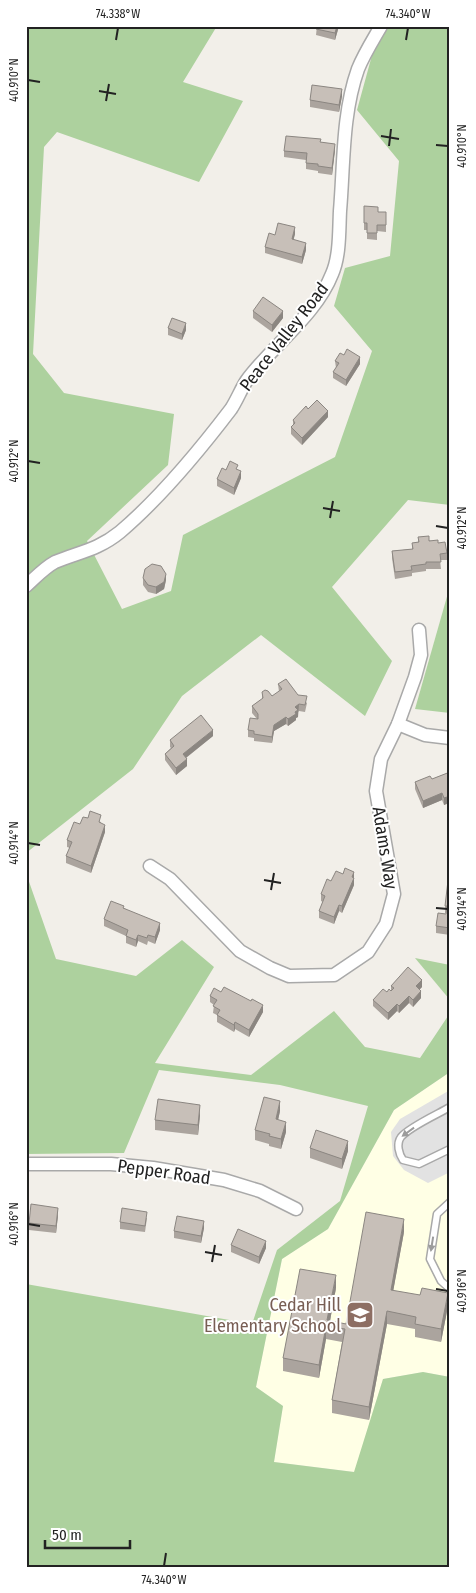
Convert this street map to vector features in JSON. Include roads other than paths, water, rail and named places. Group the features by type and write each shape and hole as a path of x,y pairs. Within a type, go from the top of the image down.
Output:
{"street":[{"name":"Peace Valley Road","path":"26,586 42,571 55,563 87,552 108,541 150,504 200,448 232,407 247,380 322,294 333,274 338,250 342,162 352,92 366,51 382,26"},
{"name":"Adams Way","path":"150,866 170,879 240,951 270,968 289,976 334,975 368,952 386,924 394,894 376,791 382,759 416,677 421,655 419,630"},
{"path":"398,724 425,736 450,738"},
{"name":"Pepper Road","path":"26,1164 111,1164 224,1180 260,1191 296,1209"}],"lane":[{"path":"450,1107 412,1128 401,1137 399,1149 403,1160 420,1164 450,1149"},
{"path":"450,1202 437,1214 430,1259 441,1281 450,1289"}],"place":[{"name":"Cedar Hill Elementary School","path":"360,1315"}]}
